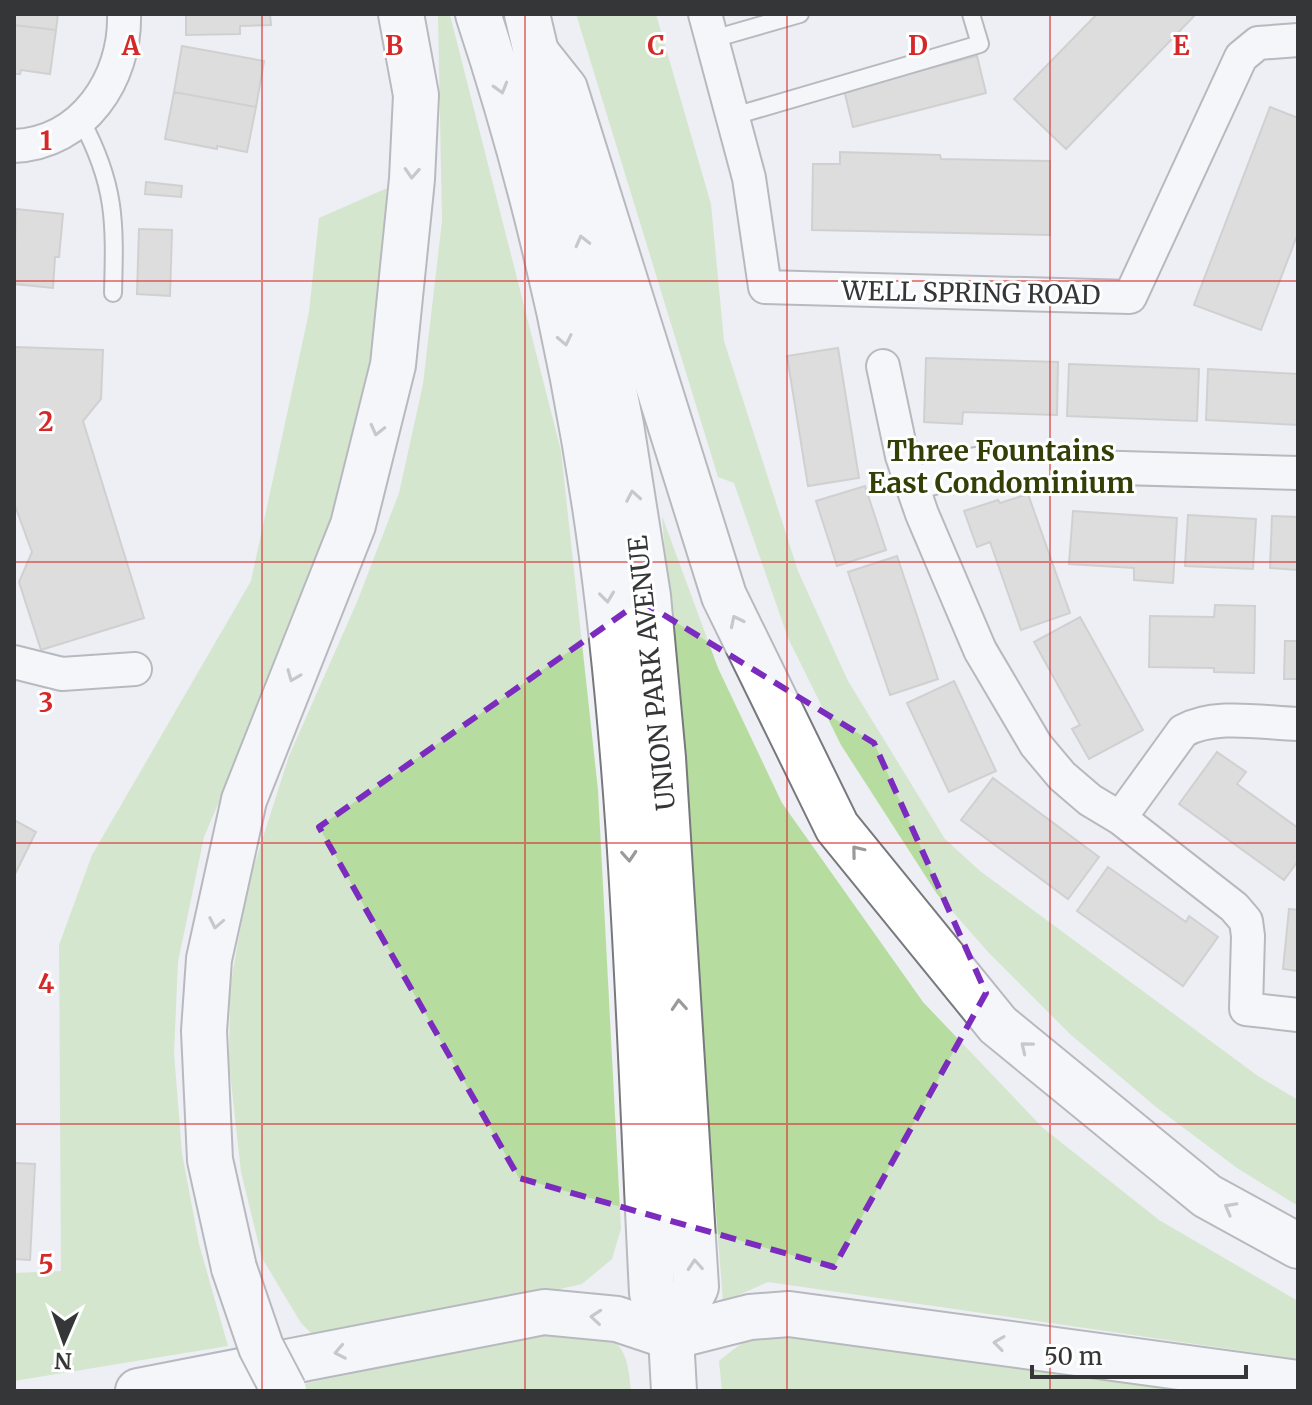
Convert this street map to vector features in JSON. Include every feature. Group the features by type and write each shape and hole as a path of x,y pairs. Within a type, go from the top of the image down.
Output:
{"main road":[{"path":"284,1391 261,1347 234,1268 210,1160 204,1031 209,959 244,800 353,525 393,365 412,179 416,95 401,14"},
{"name":"UNION PARK AVENUE","path":"478,14 514,132 545,253 567,349 598,526 623,763 652,1293 671,1337 674,1391"},
{"path":"532,34 565,89 724,596 837,827 998,1025 1207,1196 1298,1246"},
{"name":"UNION PARK AVENUE","path":"532,34 599,317 621,425 648,596 657,677 696,1287 671,1337"},
{"path":"138,1391 544,1312 617,1319 671,1337 750,1317 789,1314 1298,1383"}],"street":[{"path":"14,146 28,145 60,132 81,120 102,97 117,68 124,14"},
{"name":"WELL SPRING ROAD","path":"709,27 749,178 765,287 1130,297 1241,57 1258,43 1298,40"},
{"path":"883,366 911,485 980,650 1028,733 1062,776 1234,907 1246,921 1246,1009 1298,1015"},
{"path":"911,485 976,464 1298,473"},
{"path":"14,662 62,674 135,669"},
{"path":"1120,818 1183,731 1197,723 1298,724"}],"lane":[{"path":"709,27 800,14"},
{"path":"734,116 980,44 971,14"},
{"path":"81,120 110,188 115,221 113,293"}],"highlighted area":[{"path":"641,601 874,743 986,993 834,1267 519,1178 319,827"}],"green space":[{"path":"438,14 450,15 561,451 598,790 621,1229 612,1259 582,1284 321,1343 301,1323 262,1258 241,1172 229,1063 230,988 248,884 289,756 357,602 399,493 423,384 442,221"},
{"path":"576,14 656,14 711,204 724,341 798,571 848,681 945,839 980,871 1258,1076 1298,1100 1298,1206 1237,1168 1156,1107 1070,1034 989,953 937,894 841,745 788,638 734,483 718,477"},
{"path":"394,185 373,390 325,553 204,837 178,962 174,1053 182,1153 199,1244 228,1346 14,1381 14,1273 61,1271 59,945 92,855 251,581 309,312 319,218"},
{"path":"662,516 718,668 782,803 923,1002 1043,1128 1159,1220 1298,1301 1298,1359 768,1282 723,1302"},
{"path":"809,1330 1181,1391 722,1391 719,1361 731,1351 761,1335"},
{"path":"556,1331 589,1333 612,1339 625,1357 631,1391 270,1391"}],"building":[{"path":"14,14 58,14 56,30 14,25"},
{"path":"186,14 270,14 271,25 240,26 240,34 186,35"},
{"path":"1097,14 1196,14 1066,149 1014,99"},
{"path":"14,25 56,30 50,74 21,70 20,74 14,74"},
{"path":"182,46 264,61 256,107 174,92"},
{"path":"977,56 986,93 853,127 844,90"},
{"path":"174,92 256,107 247,152 165,139"},
{"path":"1270,107 1298,118 1298,233 1261,330 1194,305"},
{"path":"840,152 940,155 941,159 1050,161 1050,235 812,230 813,164 840,164"},
{"path":"146,182 182,186 181,197 145,194"},
{"path":"16,209 63,214 53,288 14,284"},
{"path":"139,229 172,230 170,296 137,294"},
{"path":"14,347 103,350 101,399 83,421 144,618 41,650 19,582 32,552 14,503"},
{"path":"838,348 859,478 808,486 787,356"},
{"path":"926,358 1058,362 1057,415 963,412 962,424 924,422"},
{"path":"1069,364 1199,369 1197,421 1067,416"},
{"path":"1208,369 1298,374 1298,425 1206,420"},
{"path":"865,486 886,550 837,566 816,501"},
{"path":"1028,494 1070,613 1021,630 990,542 977,547 964,511"},
{"path":"1073,511 1177,518 1173,583 1134,580 1134,568 1069,564"},
{"path":"1188,515 1256,519 1253,569 1185,566"},
{"path":"1272,516 1298,517 1298,570 1270,568"},
{"path":"897,556 938,679 890,695 848,572"},
{"path":"1215,605 1255,606 1254,673 1214,672 1214,668 1149,667 1150,616 1214,617"},
{"path":"1080,617 1143,730 1089,759 1072,729 1080,725 1034,642"},
{"path":"1285,641 1298,641 1298,679 1284,679"},
{"path":"954,681 996,771 949,792 907,703"},
{"path":"1217,752 1246,772 1237,784 1298,828 1298,861 1284,880 1179,804"},
{"path":"993,778 1099,857 1068,899 961,820"},
{"path":"14,820 36,832 14,876"},
{"path":"1108,867 1186,922 1189,916 1218,937 1183,986 1077,911"},
{"path":"1289,909 1298,910 1298,971 1283,969"},
{"path":"14,1163 35,1164 30,1260 14,1259"}],"district":[{"name":"Three Fountains East Condominium","path":"1001,467"}]}
